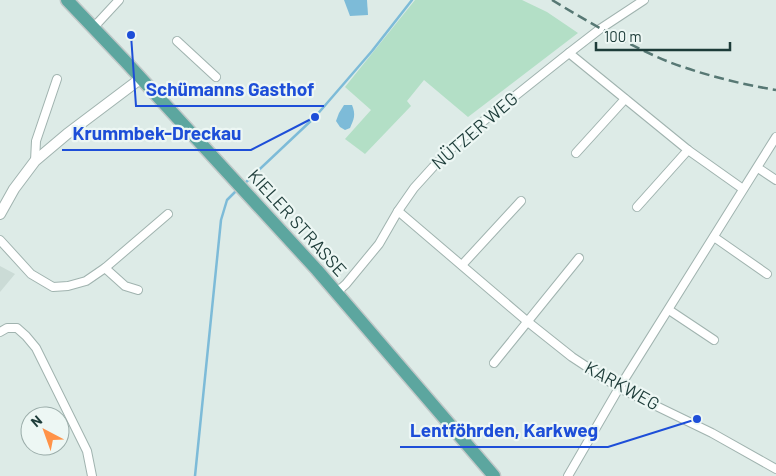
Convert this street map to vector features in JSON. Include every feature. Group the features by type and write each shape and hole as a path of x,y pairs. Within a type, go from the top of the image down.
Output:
{"main road":[{"name":"KIELER STRASSE","path":"67,0 94,27 336,293 494,476"}],"street":[{"path":"94,27 119,0"},
{"name":"NÜTZER WEG","path":"336,293 346,284 379,244 414,188 461,138 568,53 644,0"},
{"path":"177,41 216,76"},
{"path":"568,53 688,150 743,189"},
{"path":"0,214 14,189 35,161 67,134 136,82 139,77"},
{"path":"35,161 36,141 57,79"},
{"path":"576,153 625,99"},
{"path":"568,476 619,388 776,137"},
{"path":"637,207 688,150"},
{"path":"758,168 776,180"},
{"path":"462,265 521,201"},
{"name":"KARKWEG","path":"398,211 572,357 619,388 700,427 776,469"},
{"path":"0,240 31,274 53,287 68,286 86,281 105,268 168,214"},
{"path":"714,237 767,274"},
{"path":"494,363 579,258"},
{"path":"105,268 125,286 138,290"},
{"path":"669,310 714,340"},
{"path":"0,332 8,328 17,328 36,348 87,451 92,476"}],"shaded area":[{"path":"0,266 15,274 0,292"}],"green space":[{"path":"415,0 522,0 547,12 578,33 468,117 424,80 407,101 411,106 365,154 345,139 371,110 345,87"}],"water":[{"path":"344,0 367,0 368,15 350,16"},
{"path":"344,105 352,105 354,114 350,128 345,130 336,121"}],"waterway":[{"path":"244,184 315,117 372,51 412,0"},
{"path":"195,476 221,220 227,200 238,189"}],"railway":[{"path":"552,0 609,33 669,62 722,79 776,90"}],"place":[{"name":"Schümanns Gasthof","path":"131,35"},
{"name":"Krummbek-Dreckau","path":"315,117"},
{"name":"Lentföhrden, Karkweg","path":"697,419"}]}
